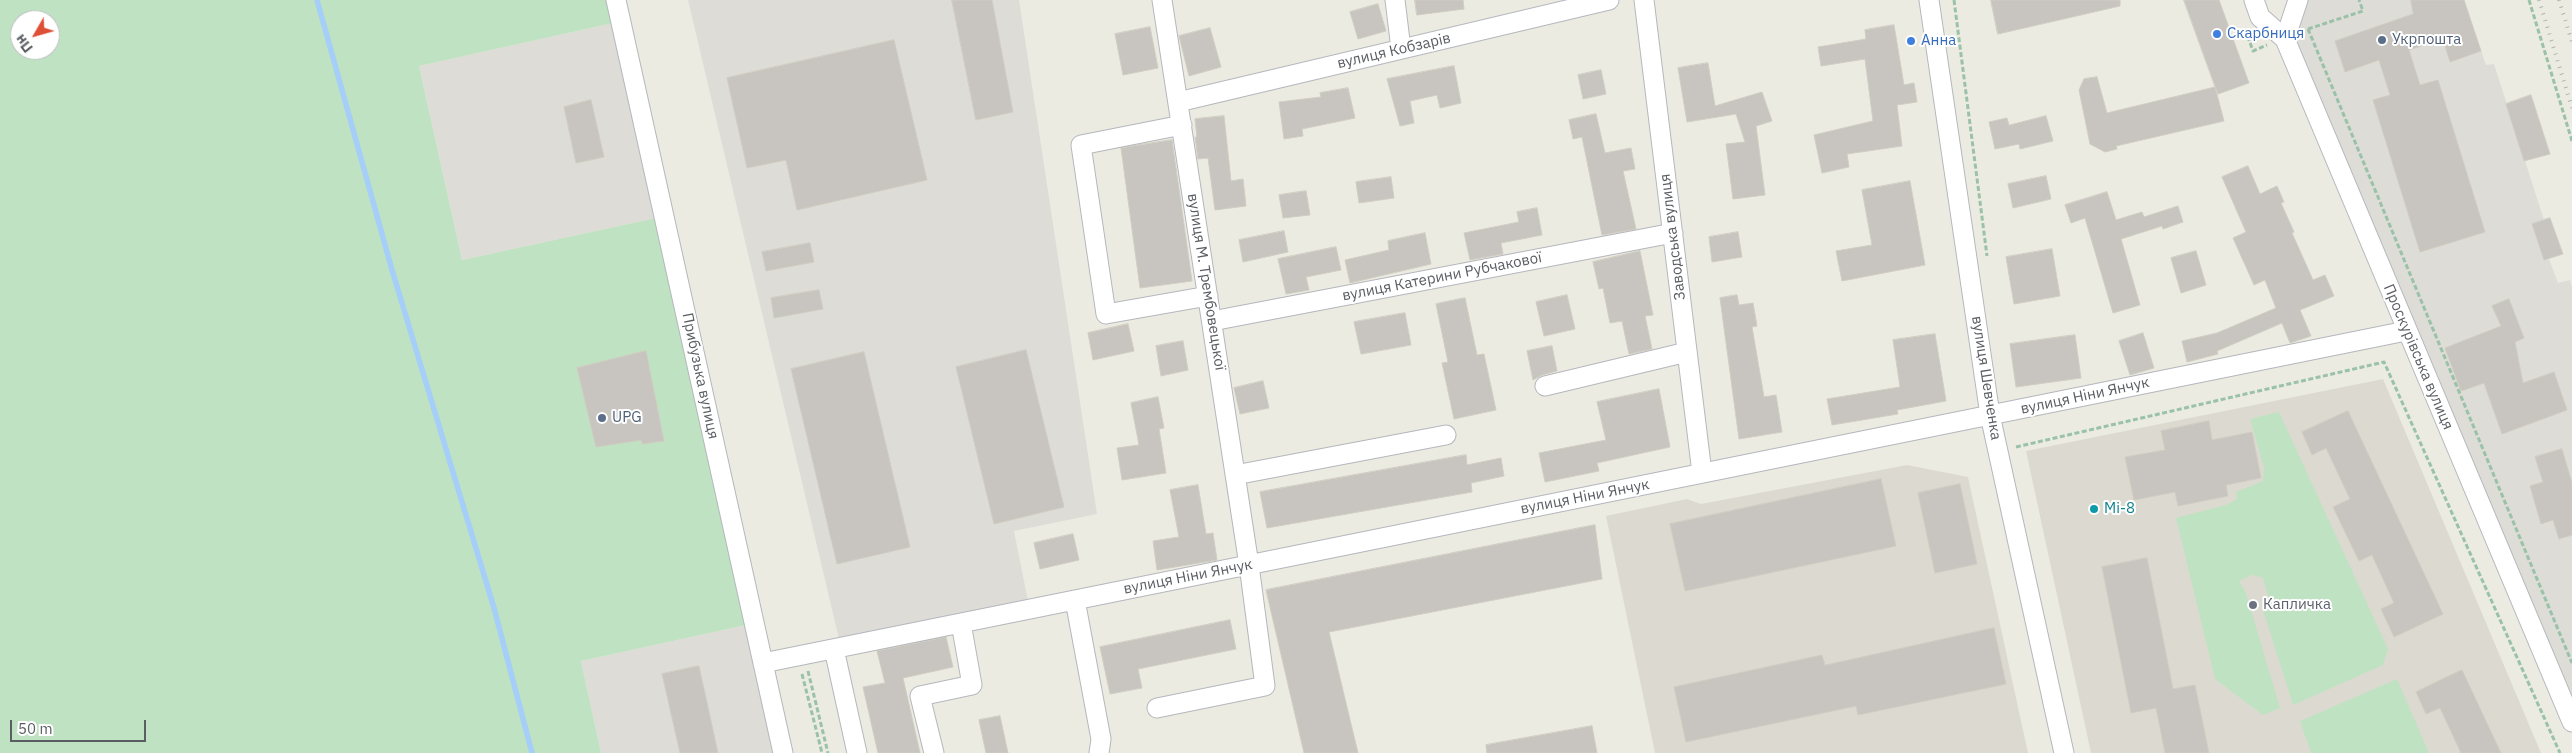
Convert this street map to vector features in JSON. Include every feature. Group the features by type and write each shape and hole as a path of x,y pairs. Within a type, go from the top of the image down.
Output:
{"street":[{"name":"Прибузька вулиця","path":"616,0 783,753"},
{"name":"вулиця М. Трембовецької","path":"1157,708 1265,686 1249,565 1162,0"},
{"path":"1395,0 1401,49"},
{"name":"вулиця Кобзарів","path":"1178,102 1609,0"},
{"name":"Заводська вулиця","path":"1644,0 1702,474"},
{"name":"вулиця Шевченка","path":"1929,0 1990,415 2064,753"},
{"name":"Проскурівська вулиця","path":"2254,0 2260,17 2285,38 2406,331 2572,722"},
{"path":"2285,38 2298,0"},
{"path":"1182,125 1081,145 1106,314 1208,296"},
{"name":"вулиця Катерини Рубчакової","path":"1212,321 1672,233"},
{"name":"вулиця Ніни Янчук","path":"763,663 2406,331"},
{"path":"1545,386 1687,352"},
{"path":"1235,476 1446,435"},
{"path":"1075,600 1101,739 1099,753"},
{"path":"934,753 920,696 972,685 961,623"},
{"path":"834,649 857,753"}],"path":[{"path":"1954,0 1988,265"},
{"path":"2359,0 2363,11 2308,29 2572,664"},
{"path":"2529,0 2572,142"},
{"path":"2001,464 2012,448 2384,362 2560,753"},
{"path":"804,655 828,753"}],"shaded area":[{"path":"688,0 1019,0 1097,514 1014,531 1028,601 839,639"},
{"path":"2307,0 2464,0 2486,65 2494,64 2544,220 2532,224 2544,260 2549,259 2558,283 2570,280 2572,287 2572,696 2294,38"},
{"path":"613,23 656,218 462,260 419,66"},
{"path":"2383,379 2541,753 2091,753 2026,451"},
{"path":"1907,465 1968,477 2028,753 1655,753 1606,516 1687,499 1701,504"},
{"path":"746,625 774,753 601,753 581,661"}],"green space":[{"path":"0,0 608,0 613,23 419,66 462,260 656,218 746,625 581,661 601,753 0,753"},
{"path":"2279,412 2388,649 2383,665 2293,705 2263,610 2268,596 2263,578 2252,575 2239,581 2246,593 2280,708 2263,715 2215,679 2176,518 2226,505 2237,499 2236,492 2263,481 2264,468 2250,419"},
{"path":"2397,679 2429,753 2311,753 2300,721"}],"building":[{"path":"952,0 992,0 1013,112 976,120"},
{"path":"1415,0 1463,0 1464,9 1417,15"},
{"path":"1991,0 2120,0 2120,6 1998,34"},
{"path":"2184,0 2219,0 2249,83 2218,94"},
{"path":"2411,0 2464,0 2481,51 2450,62 2443,39 2409,50 2420,85 2438,80 2485,232 2420,252 2373,100 2390,95 2379,60 2345,72 2335,41 2413,14"},
{"path":"1378,4 1386,31 1358,39 1350,12"},
{"path":"1894,25 1904,85 1914,83 1917,102 1897,105 1902,146 1847,154 1849,167 1822,173 1814,135 1873,121 1865,59 1821,66 1818,47 1866,39 1865,30"},
{"path":"1150,27 1158,68 1123,75 1115,34"},
{"path":"1210,28 1221,67 1189,76 1179,36"},
{"path":"894,40 927,180 797,210 786,160 747,168 727,78"},
{"path":"1708,63 1715,106 1762,92 1772,121 1756,126 1765,195 1733,199 1726,144 1745,142 1736,114 1687,122 1678,68"},
{"path":"1454,66 1461,103 1440,108 1437,95 1410,101 1414,123 1400,126 1387,79"},
{"path":"1601,70 1606,94 1583,99 1578,75"},
{"path":"2097,77 2107,113 2215,87 2224,121 2116,146 2117,149 2105,152 2090,144 2079,90 2084,79"},
{"path":"1348,88 1355,118 1302,129 1303,136 1284,139 1279,102 1321,97 1320,93"},
{"path":"2531,95 2550,154 2524,161 2506,104"},
{"path":"591,100 604,157 576,163 564,107"},
{"path":"1596,114 1605,153 1631,148 1635,169 1623,171 1636,229 1602,235 1582,137 1573,139 1569,120"},
{"path":"1224,116 1231,181 1243,179 1246,206 1215,210 1208,158 1198,159 1195,119"},
{"path":"2046,116 2053,141 2020,149 2019,144 1995,149 1989,122 2007,118 2009,125"},
{"path":"1172,140 1192,281 1140,288 1121,148"},
{"path":"2248,166 2260,194 2277,186 2284,202 2281,203 2294,232 2292,233 2313,280 2325,275 2334,296 2300,310 2311,336 2290,343 2282,323 2217,351 2218,354 2187,362 2182,341 2217,333 2276,308 2265,280 2254,285 2233,238 2246,232 2222,177"},
{"path":"2046,176 2051,199 2013,208 2008,184"},
{"path":"1391,177 1394,198 1359,203 1356,182"},
{"path":"1910,181 1925,265 1842,281 1836,251 1872,245 1862,190"},
{"path":"1306,191 1310,215 1283,218 1279,195"},
{"path":"2107,192 2116,220 2142,212 2144,217 2178,206 2183,222 2163,229 2162,226 2121,239 2140,305 2113,313 2085,218 2071,223 2065,205"},
{"path":"1537,208 1542,235 1501,243 1503,254 1470,260 1464,233 1519,222 1517,212"},
{"path":"2550,218 2563,254 2544,260 2532,224"},
{"path":"1284,231 1288,252 1243,262 1239,240"},
{"path":"1738,232 1742,257 1712,262 1709,237"},
{"path":"1425,233 1431,264 1350,283 1345,260 1389,250 1388,241"},
{"path":"810,243 814,262 766,271 762,252"},
{"path":"1336,247 1341,270 1306,277 1309,290 1286,294 1278,259"},
{"path":"2052,249 2060,296 2014,304 2006,257"},
{"path":"1640,251 1653,315 1645,316 1652,349 1629,354 1622,321 1610,323 1603,288 1599,289 1593,262"},
{"path":"2196,251 2206,285 2181,293 2171,258"},
{"path":"819,290 823,309 774,318 771,298"},
{"path":"1567,295 1575,329 1544,336 1536,302"},
{"path":"1737,295 1739,305 1753,303 1757,326 1752,327 1764,397 1776,395 1782,432 1739,439 1720,298"},
{"path":"1465,298 1477,355 1484,354 1496,410 1454,419 1442,363 1448,362 1436,304"},
{"path":"2509,299 2524,338 2515,342 2523,383 2554,372 2567,410 2502,434 2484,383 2461,391 2445,348 2501,326 2492,306"},
{"path":"1405,313 1411,345 1361,354 1354,322"},
{"path":"1128,324 1134,351 1093,360 1088,333"},
{"path":"2143,333 2154,368 2130,375 2119,341"},
{"path":"1935,334 1946,401 1897,410 1898,414 1832,425 1827,399 1900,387 1893,340"},
{"path":"2075,335 2081,378 2016,387 2010,344"},
{"path":"1183,341 1188,370 1161,376 1156,346"},
{"path":"1552,346 1557,371 1542,375 1533,380 1527,351"},
{"path":"1026,350 1064,507 994,524 956,367"},
{"name":"UPG","path":"646,351 664,441 642,444 641,440 596,447 577,368"},
{"path":"864,352 910,547 837,564 791,369"},
{"path":"1263,381 1269,408 1240,414 1234,388"},
{"path":"1659,389 1670,447 1597,463 1599,471 1545,482 1539,453 1606,440 1597,402"},
{"path":"1158,397 1164,428 1159,429 1166,473 1122,480 1117,448 1139,445 1131,403"},
{"path":"2348,411 2443,614 2394,637 2381,609 2394,603 2372,555 2359,561 2333,507 2350,499 2326,448 2312,455 2302,432"},
{"path":"2209,421 2212,440 2252,432 2261,478 2226,485 2228,496 2178,506 2175,492 2134,500 2125,457 2165,450 2161,431"},
{"path":"2562,449 2572,483 2572,535 2559,539 2553,520 2541,524 2530,486 2543,482 2535,457"},
{"path":"1466,455 1467,465 1501,458 1504,476 1471,483 1472,492 1267,528 1260,492"},
{"path":"1881,479 1896,546 1685,591 1670,524"},
{"path":"1960,484 1977,564 1935,573 1918,493"},
{"path":"1198,485 1206,534 1213,533 1217,560 1157,570 1153,541 1179,537 1170,490"},
{"path":"1595,525 1602,579 1329,632 1358,753 1304,753 1266,590"},
{"path":"1073,534 1079,560 1040,569 1034,543"},
{"path":"2147,558 2173,689 2195,685 2209,753 2165,753 2156,708 2131,713 2102,567"},
{"path":"1230,620 1236,649 1138,669 1142,688 1110,694 1100,647"},
{"path":"1994,628 2006,684 1858,715 1856,706 1686,742 1674,687 1822,655 1825,665"},
{"path":"946,637 953,667 903,678 920,753 878,753 863,687 885,683 877,651"},
{"path":"699,666 718,753 680,753 662,674"},
{"path":"2462,670 2501,753 2461,753 2440,708 2426,714 2416,692"},
{"path":"1000,716 1008,753 986,753 979,720"},
{"path":"1592,726 1597,753 1487,753 1486,745"}],"waterway":[{"path":"317,0 392,270 494,608 532,753"}],"railway":[{"path":"2539,0 2572,108"},
{"path":"2559,0 2572,42"}],"place":[{"name":"Скарбниця","path":"2217,34"},
{"name":"Укрпошта","path":"2382,40"},
{"name":"Анна","path":"1911,41"},
{"name":"UPG","path":"602,418"},
{"name":"Mi-8","path":"2094,509"},
{"name":"Капличка","path":"2253,605"}]}
